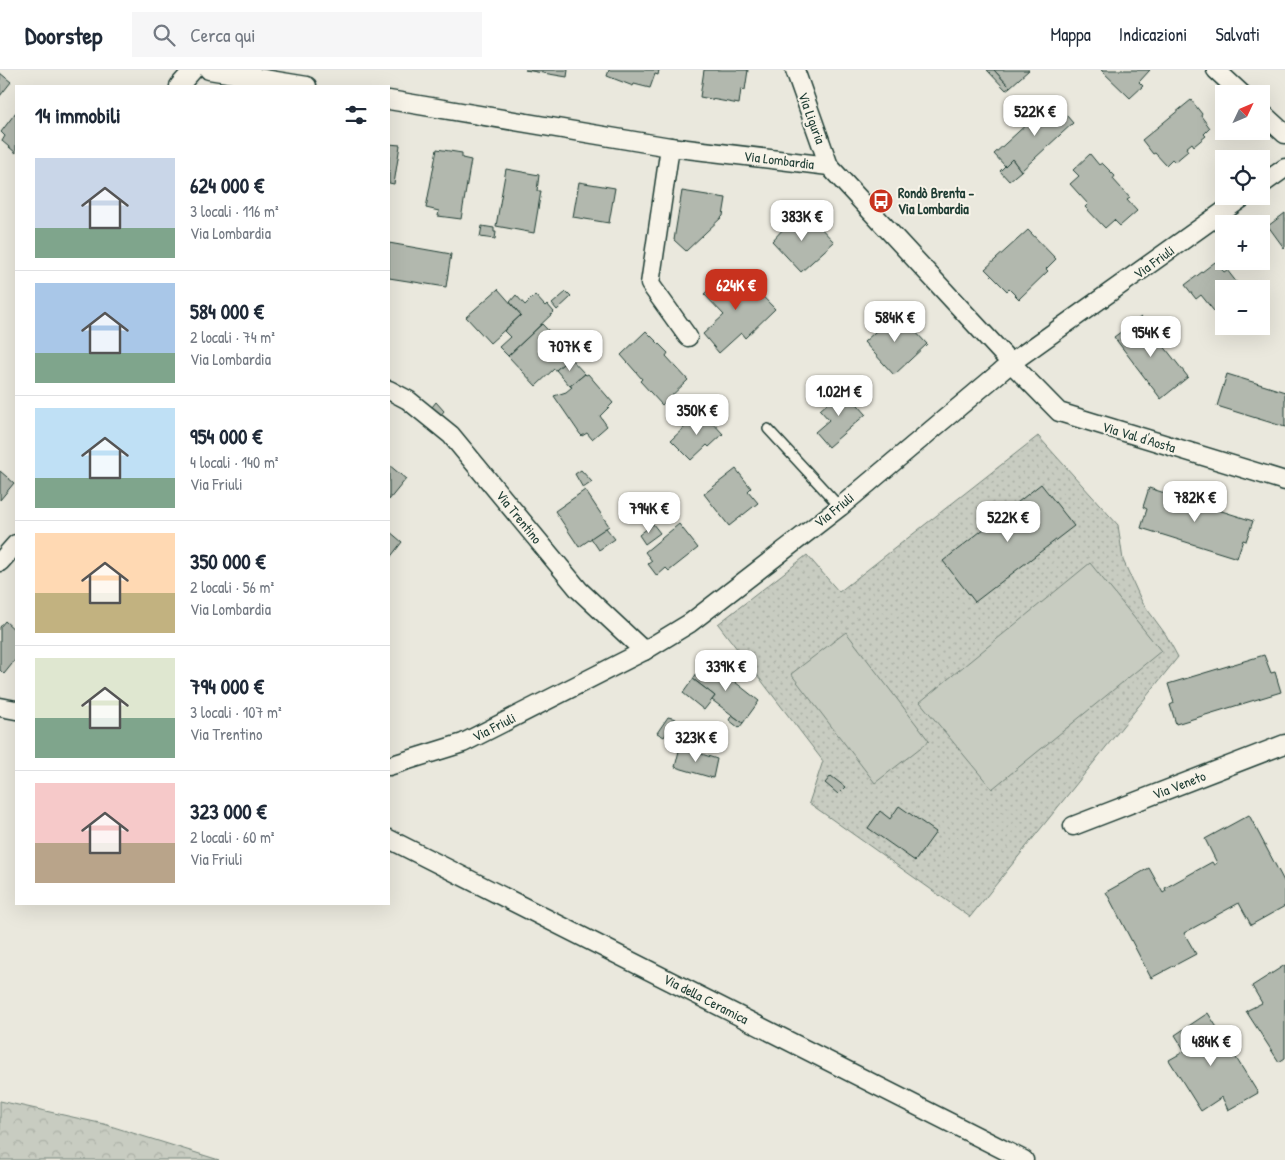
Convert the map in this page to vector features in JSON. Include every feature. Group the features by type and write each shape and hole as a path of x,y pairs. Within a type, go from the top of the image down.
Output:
{"street":[{"path":"180,85 193,70"},
{"path":"209,70 300,85"},
{"name":"Via Liguria","path":"795,70 829,166"},
{"path":"1216,70 1232,85"},
{"name":"Via Lombardia","path":"390,100 670,147 829,166 1011,363"},
{"path":"1270,120 1285,134"},
{"path":"670,147 650,284 688,337"},
{"path":"1270,179 1285,168"},
{"name":"Via Friuli","path":"390,766 463,743 644,651 690,623 840,507 1011,363 1232,205"},
{"name":"Via Val d'Aosta","path":"1011,363 1059,412 1285,482"},
{"name":"Via Trentino","path":"390,391 408,400 451,435 579,590 644,651"},
{"path":"0,562 15,545"},
{"path":"0,707 15,710"},
{"name":"Via Veneto","path":"1073,826 1285,744"},
{"name":"Via della Ceramica","path":"390,840 1024,1160"}],"lane":[{"path":"768,429 840,507"}],"green space":[{"path":"1038,436 1118,525 1123,560 1142,602 1166,635 1178,657 970,917 809,803 823,761 718,624 807,555 839,592"},
{"path":"1090,563 1161,651 992,789 920,702"},
{"path":"846,632 929,741 875,783 791,674"},
{"path":"0,1101 104,1124 219,1160 0,1160"}],"building":[{"path":"525,70 568,70 567,77"},
{"path":"609,70 659,70 658,75 655,74 650,88 634,84 633,86 607,76"},
{"path":"704,70 748,70 745,90 741,89 739,104 700,97"},
{"path":"987,70 994,70 1010,87 1006,90"},
{"path":"994,70 1029,70 1010,87"},
{"path":"1101,70 1150,70 1139,82 1143,86 1130,98"},
{"path":"0,73 11,82 0,96"},
{"path":"1053,100 1073,123 1021,171 1012,159 1005,166 994,154"},
{"path":"1191,100 1210,128 1204,134 1206,136 1194,146 1192,143 1186,148 1188,151 1175,162 1172,159 1166,165 1155,153 1153,154 1142,140"},
{"path":"15,113 15,152 2,141 5,136 1,132"},
{"path":"390,144 400,145 394,184 390,183"},
{"path":"437,149 462,153 462,158 471,160 461,219 438,216 439,211 426,208"},
{"path":"1090,154 1099,165 1102,163 1115,176 1113,179 1130,198 1127,200 1137,211 1120,226 1114,220 1105,228 1085,207 1088,204 1070,184 1079,176 1073,170"},
{"path":"1012,159 1021,171 1009,181 1000,171"},
{"path":"506,169 539,175 537,191 541,191 534,233 496,226"},
{"path":"579,182 615,188 609,223 573,217"},
{"path":"682,191 726,198 723,216 686,251 674,240"},
{"path":"799,212 813,228 817,224 834,242 801,272 772,241"},
{"path":"1285,213 1284,248 1270,229 1270,224"},
{"path":"482,226 494,228 494,232 496,232 495,239 480,237"},
{"path":"1028,230 1056,259 1046,269 1048,271 1019,299 1009,289 1007,291 985,269"},
{"path":"390,243 451,254 446,287 390,278"},
{"path":"1215,262 1215,270 1222,270 1224,272 1227,270 1235,280 1215,280 1215,312 1201,295 1196,299 1185,285"},
{"path":"740,273 775,309 745,338 741,333 719,353 703,334 724,315 704,294 724,276 730,282"},
{"path":"498,289 521,315 490,343 466,317"},
{"path":"566,292 571,297 557,310 552,304"},
{"path":"516,295 525,305 535,295 545,306 547,304 554,312 508,356 499,347 510,337 504,331 521,315 510,302"},
{"path":"897,312 927,344 894,375 864,342"},
{"path":"1141,317 1188,377 1161,399 1114,337"},
{"path":"542,324 571,354 570,358 556,370 554,369 536,386 508,356"},
{"path":"646,331 668,353 666,356 688,380 662,405 640,381 642,379 621,355"},
{"path":"570,358 585,374 570,386 556,370"},
{"path":"585,374 588,374 613,403 600,416 607,426 592,439 587,433 582,436 580,434 554,396 566,392 572,387 570,386"},
{"path":"1227,374 1285,392 1285,427 1217,406"},
{"path":"844,389 866,414 828,447 815,432 829,420 820,410"},
{"path":"436,402 444,411 440,416 432,407"},
{"path":"702,411 723,434 709,447 707,445 691,460 671,440"},
{"path":"390,466 406,479 390,499"},
{"path":"736,469 751,488 748,491 758,503 729,526 704,494"},
{"path":"581,470 592,482 583,488 575,474"},
{"path":"0,471 14,483 0,500"},
{"path":"1041,484 1074,526 975,602 943,561"},
{"path":"1149,488 1253,521 1246,541 1243,540 1237,558 1141,528 1147,509 1143,507"},
{"path":"585,490 609,526 579,547 555,511"},
{"path":"653,524 660,533 645,544 639,535"},
{"path":"679,524 698,548 669,571 666,568 657,576 648,564 652,561 645,552"},
{"path":"606,528 615,539 599,550 591,538"},
{"path":"390,532 402,542 390,558"},
{"path":"5,621 15,630 15,660 4,674 0,670 0,627"},
{"path":"1264,655 1271,673 1275,672 1281,692 1176,724 1170,705 1174,703 1168,684"},
{"path":"706,659 759,701 743,723 712,700 715,696 693,679"},
{"path":"693,679 715,696 704,710 683,693"},
{"path":"732,715 743,723 739,728 729,720"},
{"path":"668,717 676,719 664,737 657,733"},
{"path":"680,747 717,759 713,778 675,767"},
{"path":"831,776 845,787 838,794 825,783"},
{"path":"899,806 936,832 915,861 868,828 880,811 890,819"},
{"path":"1249,815 1285,883 1285,906 1251,925 1239,903 1184,933 1196,954 1151,978 1106,892 1149,868 1163,893 1166,891 1165,888 1212,862 1214,865 1217,863 1205,839"},
{"path":"1285,965 1285,1058 1279,1062 1246,1011 1262,1003 1252,986"},
{"path":"1208,1013 1258,1093 1228,1110 1222,1097 1201,1111 1169,1060 1185,1051 1175,1035"}],"place":[{"name":"Rondò Brenta - Via Lombardia","path":"881,201"}]}
